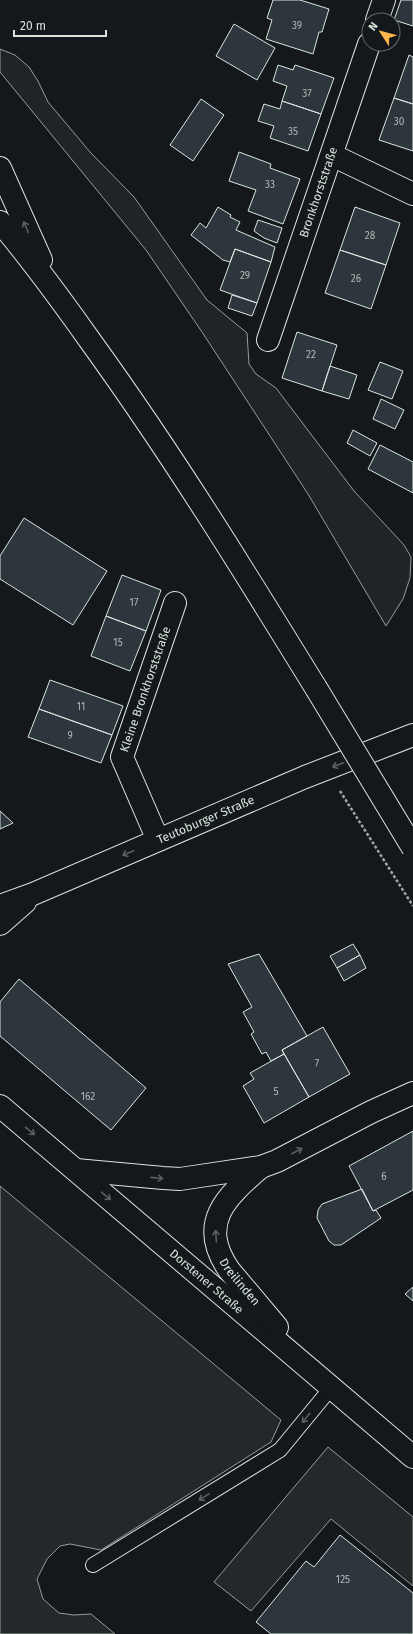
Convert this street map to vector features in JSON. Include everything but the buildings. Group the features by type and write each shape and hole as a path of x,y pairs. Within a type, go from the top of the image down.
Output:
{"main road":[{"path":"380,12 384,0"},
{"name":"Bronkhorststraße","path":"268,340 366,52"},
{"path":"332,155 413,194"},
{"path":"0,168 53,289"},
{"path":"0,222 53,289 110,367 203,505 413,848"},
{"name":"Kleine Bronkhorststraße","path":"158,840 122,757 175,603"},
{"name":"Teutoburger Straße","path":"0,906 34,894 326,769 413,735"},
{"path":"0,924 34,894"},
{"name":"Dreilinden","path":"76,1170 180,1179 262,1167 277,1161 371,1112 413,1093"},
{"name":"Dorstener Straße","path":"0,1106 413,1457"},
{"name":"Dreilinden","path":"262,1167 238,1186 225,1201 218,1215 215,1230 218,1250 229,1270 331,1388"}],"lane":[{"path":"93,1565 280,1450 331,1388"}],"path":[{"path":"326,769 413,906"}],"shaded area":[{"path":"0,49 15,55 29,67 38,81 48,102 90,152 134,197 207,300 247,333 249,364 256,374 276,388 354,491 404,545 411,557 410,578 403,599 386,626 308,494 202,332 146,250 0,72"},
{"path":"0,1186 281,1420 271,1442 101,1550 70,1544 60,1546 47,1559 37,1579 43,1599 59,1613 74,1615 91,1614 115,1634 0,1634"},
{"path":"328,1447 413,1517 413,1586 331,1519 251,1611 214,1582"}]}
